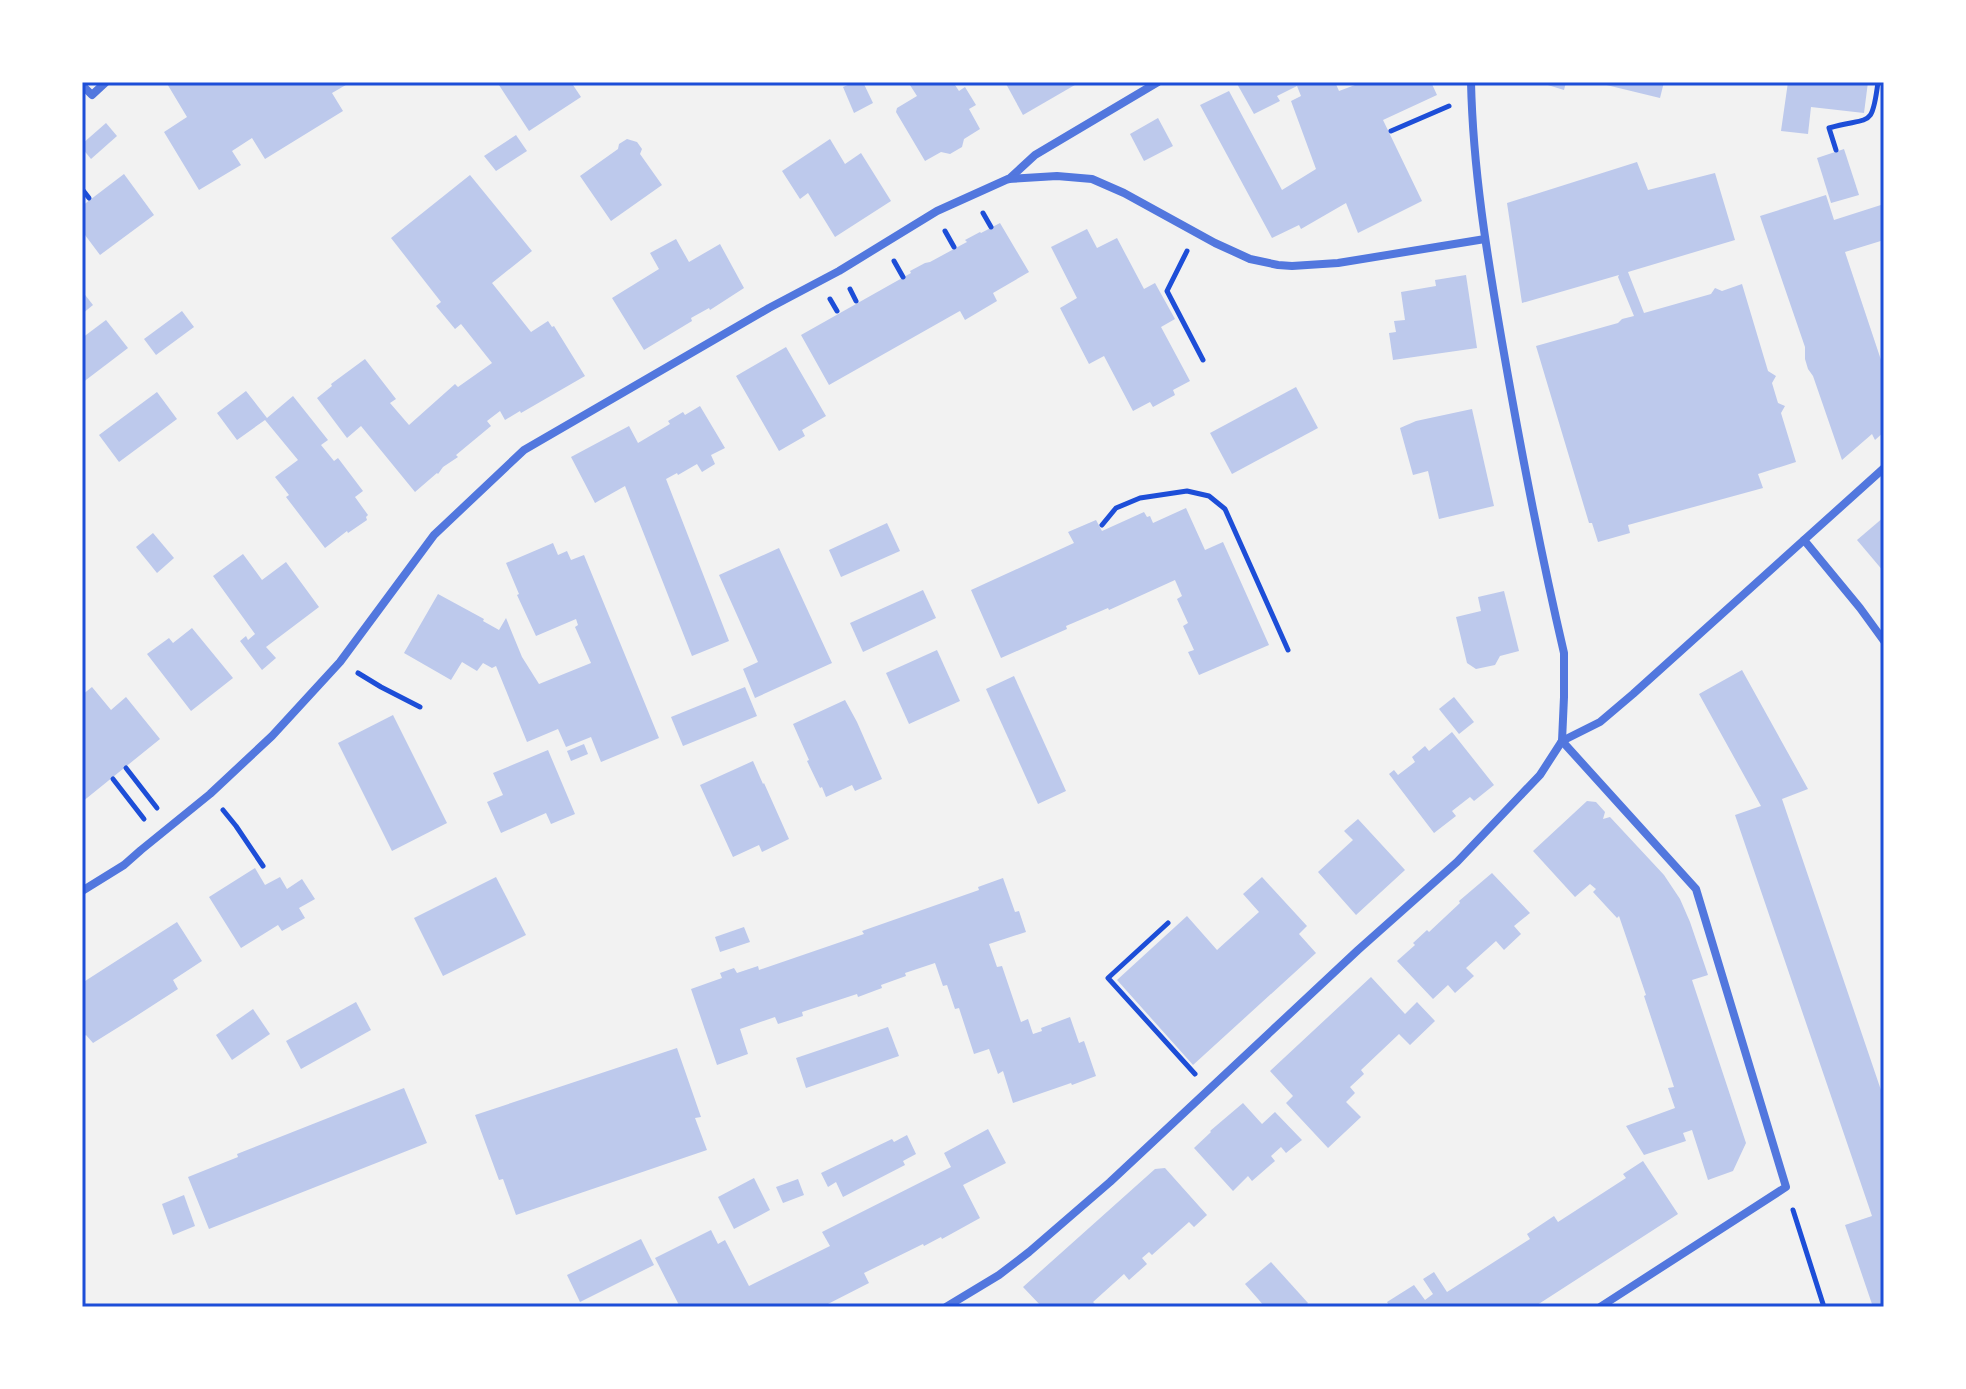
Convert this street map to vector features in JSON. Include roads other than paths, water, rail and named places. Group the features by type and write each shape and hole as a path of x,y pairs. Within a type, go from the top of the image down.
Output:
{"street":[{"path":"82,85 92,95 106,82"},
{"path":"82,891 124,865 210,794 272,736 340,662 434,535 524,450 769,308 839,271 937,211 1008,179 1035,155 1158,82"},
{"path":"946,1307 999,1275 1110,1182 1358,950 1457,862 1540,775 1562,741 1564,653 1509,381 1485,239 1472,127 1471,82"},
{"path":"1008,179 1057,176 1092,179 1250,259 1292,266 1338,263 1485,239"},
{"path":"1562,741 1611,713 1884,468"},
{"path":"1804,540 1884,641"},
{"path":"1562,741 1696,889 1786,1187 1600,1307"}]}
